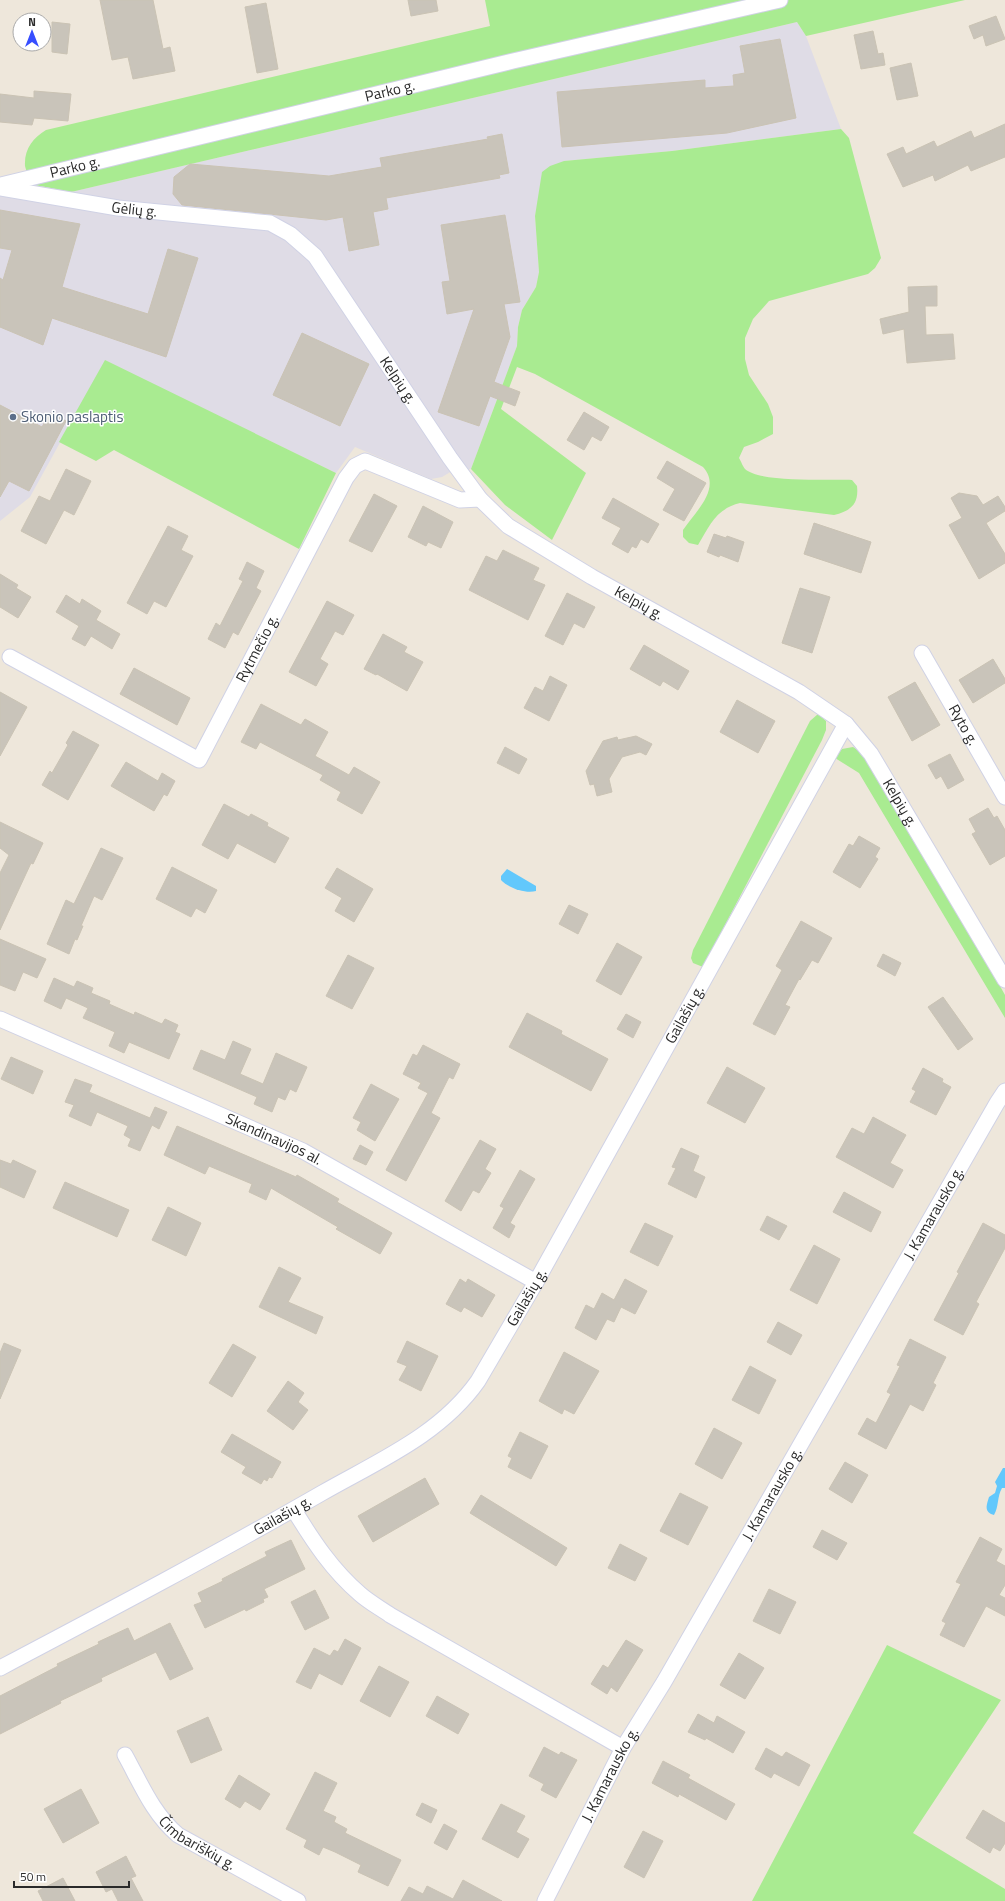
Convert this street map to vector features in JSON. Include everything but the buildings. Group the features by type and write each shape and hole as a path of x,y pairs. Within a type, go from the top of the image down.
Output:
{"street":[{"name":"Parko g.","path":"0,186 513,61 780,0"},
{"name":"Gėlių g.","path":"0,186 118,208 270,223"},
{"name":"Kelpių g.","path":"270,223 290,234 315,256 450,458 480,499 508,526 592,576 799,692 846,724 871,754 1000,960 1005,980"},
{"name":"Rytmečio g.","path":"10,657 199,760 346,478 355,466 365,461 460,500 480,499"},
{"name":"Ryto g.","path":"922,653 1005,797"},
{"name":"Gailašių g.","path":"0,1668 294,1510 423,1436 451,1413 467,1396 478,1381 536,1282 846,724"},
{"name":"Skandinavijos al.","path":"0,1019 303,1151 536,1282"},
{"name":"J. Kamarausko g.","path":"545,1901 623,1748 664,1682 1005,1091"},
{"path":"294,1510 316,1546 337,1572 361,1594 390,1615 623,1748"},
{"name":"Čimbariškių g.","path":"125,1755 156,1812 165,1825 178,1835 298,1901"}],"shaded area":[{"path":"797,22 806,36 841,129 672,151 564,161 538,203 535,216 539,272 536,287 522,310 518,327 517,346 471,469 452,471 442,477 431,479 355,447 336,473 105,361 30,497 0,521 0,187 35,185 71,192"}],"green space":[{"path":"485,0 965,0 806,36 797,22 71,192 35,185 25,166 26,154 30,145 33,140 46,130 490,26"},
{"path":"841,129 849,138 881,258 875,268 868,274 769,301 753,319 745,338 745,359 749,375 768,404 773,417 773,434 744,447 739,458 745,469 765,476 796,479 852,480 857,486 857,498 853,506 834,515 740,503 725,509 714,519 698,545 689,543 683,537 683,530 705,499 710,483 708,475 703,467 535,374 517,367 501,409 586,473 552,540 505,505 471,469 517,346 518,327 522,310 536,287 539,272 535,216 542,172 550,166 564,161 672,151"},
{"path":"105,360 336,473 299,549 114,450 96,461 59,442"},
{"path":"818,714 826,721 826,730 822,740 703,967 693,963 691,958 693,950 810,721"},
{"path":"853,747 868,760 961,917 1005,995 1005,1018 859,773 835,758 842,749"},
{"path":"887,1645 1001,1700 913,1833 1005,1889 1005,1901 752,1901"}],"water":[{"path":"507,869 536,886 536,891 522,891 504,883 501,880 501,876"},
{"path":"1003,1468 1005,1468 1005,1488 1002,1488 1000,1491 997,1509 994,1515 987,1511 987,1504 989,1497 995,1493 997,1486 995,1482"}],"place":[{"name":"Skonio paslaptis","path":"13,417"}]}
